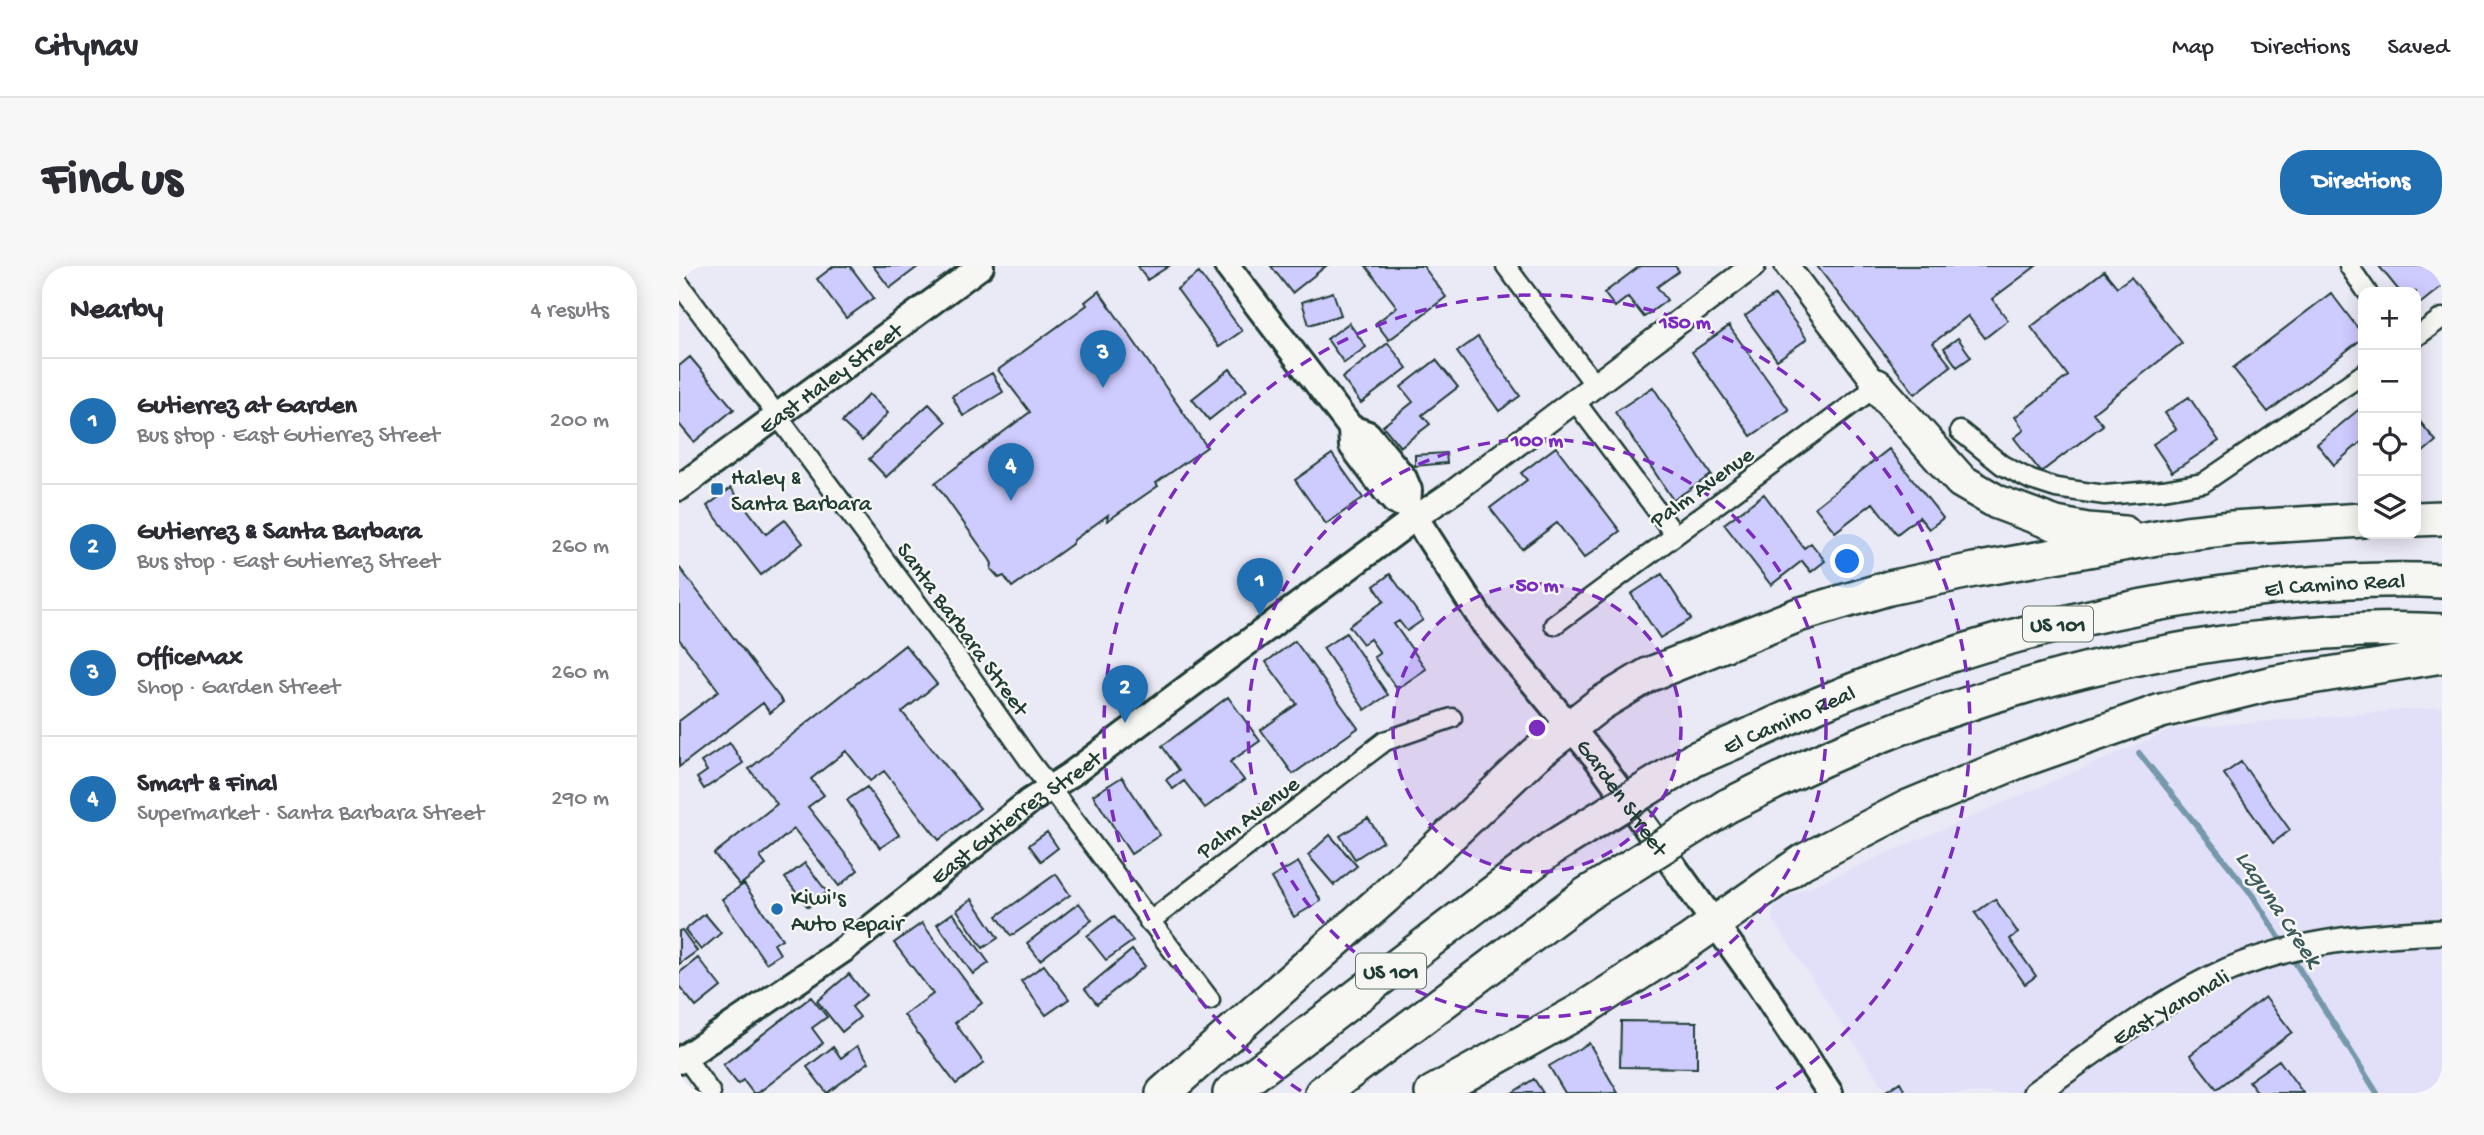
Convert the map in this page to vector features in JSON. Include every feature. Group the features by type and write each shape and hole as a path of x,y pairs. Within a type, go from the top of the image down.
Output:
{"highway":[{"path":"1877,386 1961,481 1997,502 2056,524 2087,530 2186,533"},
{"path":"2421,519 2442,518"},
{"path":"1163,1093 1384,898 1536,754 1600,704 1648,675 1798,615 1889,588 2186,533 2358,520"},
{"name":"El Camino Real","path":"1230,1093 1552,848 1695,759 1818,705 1927,664 2010,637 2070,621 2167,601 2302,583 2377,579 2442,582"},
{"name":"US 101","path":"1322,1093 1587,894 1727,806 1849,748 1933,715 2028,684 2236,640 2371,630 2442,631"},
{"path":"1432,1093 1580,1011 1715,924 1802,862 1919,802 2069,743 2161,711 2273,683 2442,656"}],"main road":[{"name":"East Haley Street","path":"679,488 981,266"},
{"name":"Garden Street","path":"1227,266 1351,428 1352,446 1388,494 1395,502 1412,512 1485,625 1597,759 1788,1028 1830,1093"},
{"name":"East Gutierrez Street","path":"681,1056 843,950 1049,787 1070,775 1412,512"}],"street":[{"path":"1506,266 1595,385"},
{"name":"East Gutierrez Street","path":"1412,512 1456,491 1753,266"},
{"path":"1787,266 1877,386"},
{"path":"2349,266 2364,287"},
{"name":"Santa Barbara Street","path":"679,284 949,646 1149,922 1210,1000"},
{"path":"2421,333 2442,318"},
{"path":"1960,431 2002,465 2031,480 2056,488 2105,495 2163,490 2203,483 2358,377"},
{"name":"Palm Avenue","path":"1554,625 1877,386"},
{"path":"1575,401 1675,535"},
{"name":"Palm Avenue","path":"1149,922 1385,741 1452,718"},
{"name":"East Yanonali","path":"2035,1093 2161,1006 2209,979 2262,958 2327,941 2375,935 2442,932"},
{"path":"681,1056 711,1093"}],"shaded area":[{"path":"2442,707 2442,1093 1887,1093 1772,918 1775,902 2173,729"}],"building":[{"path":"834,266 850,266 874,298 846,318 817,279"},
{"path":"873,266 919,266 890,288"},
{"path":"1138,266 1169,266 1147,280"},
{"path":"1271,266 1326,266 1292,293"},
{"path":"1366,266 1423,266 1446,297 1389,340 1376,323 1397,307"},
{"path":"1640,266 1675,266 1679,271 1657,287 1667,300 1644,317 1628,297 1615,307 1604,293"},
{"path":"1817,266 2036,266 1992,299 2008,320 1985,338 1968,316 1933,343 1951,366 1915,394"},
{"path":"2379,266 2442,266 2442,286 2421,303 2421,287 2396,287"},
{"path":"2104,271 2117,287 2131,277 2182,343 2093,413 2103,425 2041,472 2014,438 2024,430 2015,417 2068,376 2031,327"},
{"path":"1199,273 1242,331 1219,347 1177,289"},
{"path":"1099,291 1207,447 1156,483 1158,486 1107,521 1108,515 1012,587 1004,576 999,578 991,569 990,560 935,483 1030,412 998,370 1087,305 1085,302"},
{"path":"1333,292 1341,315 1309,325 1302,302"},
{"path":"2331,293 2358,328 2358,342 2268,412 2233,368"},
{"path":"1775,295 1807,339 1777,360 1745,316"},
{"path":"1349,323 1366,347 1344,363 1327,339"},
{"path":"1729,326 1789,410 1751,436 1692,352"},
{"path":"1478,337 1520,396 1499,411 1457,352"},
{"path":"1958,338 1971,357 1957,367 1944,348"},
{"path":"1388,343 1407,368 1361,403 1342,378"},
{"path":"690,357 734,409 694,442 679,424 679,366"},
{"path":"1436,360 1458,387 1422,415 1430,424 1400,447 1383,426 1413,402 1401,387"},
{"path":"1230,369 1247,390 1209,420 1192,399"},
{"path":"992,373 1003,392 963,416 952,396"},
{"path":"1653,387 1711,475 1673,500 1615,412"},
{"path":"869,394 888,413 862,441 842,422"},
{"path":"2189,397 2219,441 2172,472 2153,444 2176,429 2165,413"},
{"path":"929,404 946,422 886,477 869,459"},
{"path":"2358,410 2358,445 2334,465 2317,444"},
{"path":"2421,423 2436,441 2421,454"},
{"path":"1556,447 1620,531 1584,558 1557,523 1522,549 1490,508 1527,480 1521,473"},
{"path":"1889,449 1943,518 1929,529 1919,517 1897,534 1873,503 1835,532 1815,507"},
{"path":"1446,453 1447,463 1415,466 1415,455"},
{"path":"1332,454 1363,498 1326,524 1295,480"},
{"path":"731,488 766,534 785,520 803,543 761,575 707,506"},
{"path":"1764,494 1804,548 1811,543 1825,561 1811,572 1802,561 1771,585 1724,524"},
{"path":"679,567 783,702 770,713 763,703 679,767 679,721 719,691 679,639"},
{"path":"1390,574 1423,620 1407,631 1399,621 1394,624 1426,669 1397,689 1374,657 1380,653 1370,639 1363,644 1349,626 1384,601 1374,586"},
{"path":"1662,574 1691,619 1660,638 1631,594"},
{"path":"1346,633 1388,695 1365,710 1323,648"},
{"path":"1295,641 1358,728 1293,774 1261,730 1297,704 1266,662"},
{"path":"905,645 937,684 902,712 980,808 939,840 884,771 870,781 846,751 811,779 824,795 808,807 858,870 839,886 794,829 760,857 766,865 740,885 714,854 777,804 749,769"},
{"path":"1228,697 1260,741 1230,762 1244,780 1205,808 1184,781 1173,789 1166,780 1179,770 1162,746"},
{"path":"730,743 743,763 704,789 697,778 707,771 701,762"},
{"path":"2241,762 2290,830 2273,843 2224,774"},
{"path":"1122,777 1160,835 1131,854 1093,795"},
{"path":"867,787 899,835 880,848 847,800"},
{"path":"1368,818 1383,841 1355,859 1340,836"},
{"path":"1047,832 1058,848 1041,861 1029,845"},
{"path":"1330,835 1357,866 1334,885 1308,855"},
{"path":"1298,862 1321,901 1294,917 1271,878"},
{"path":"805,863 827,892 808,907 785,878"},
{"path":"1056,874 1070,895 1011,936 997,916"},
{"path":"744,884 782,939 774,944 780,954 766,963 722,899"},
{"path":"972,899 998,938 983,948 957,910"},
{"path":"1995,899 2018,933 2010,939 2036,976 2025,984 1975,913"},
{"path":"1079,903 1092,920 1040,960 1027,943"},
{"path":"953,913 989,963 973,974 937,924"},
{"path":"705,914 721,933 701,950 685,930"},
{"path":"1114,916 1133,941 1106,960 1087,936"},
{"path":"922,923 982,1003 955,1023 984,1063 956,1084 904,1015 933,994 894,943"},
{"path":"682,930 697,951 679,964 679,931"},
{"path":"1132,950 1145,966 1097,1004 1085,989"},
{"path":"698,958 721,987 696,1007 679,986 679,973"},
{"path":"1044,965 1069,999 1046,1015 1021,981"},
{"path":"849,974 866,995 852,1007 860,1017 842,1032 817,1001"},
{"path":"811,997 827,1017 812,1028 823,1043 758,1093 753,1093 743,1080 738,1084 723,1065"},
{"path":"2265,997 2292,1032 2217,1089 2190,1055"},
{"path":"1621,1021 1697,1022 1697,1068 1620,1067"},
{"path":"1589,1043 1618,1093 1565,1093 1549,1066"},
{"path":"857,1046 869,1062 827,1093 807,1067 833,1047 841,1058"},
{"path":"2279,1060 2303,1093 2258,1093 2249,1081"},
{"path":"1534,1079 1543,1093 1512,1093"},
{"path":"1900,1082 1906,1093 1883,1093"}],"waterway":[{"name":"Laguna Creek","path":"2139,753 2253,896 2285,947"},
{"name":"Laguna Creek","path":"2291,956 2377,1093"}],"place":[{"name":"OfficeMax","path":"1103,388"},
{"name":"Haley & Santa Barbara","path":"717,489"},
{"name":"Smart & Final","path":"1011,501"},
{"name":"Gutierrez at Garden","path":"1260,616"},
{"name":"Gutierrez & Santa Barbara","path":"1125,723"},
{"name":"Kiwi's Auto Repair","path":"777,909"}]}
